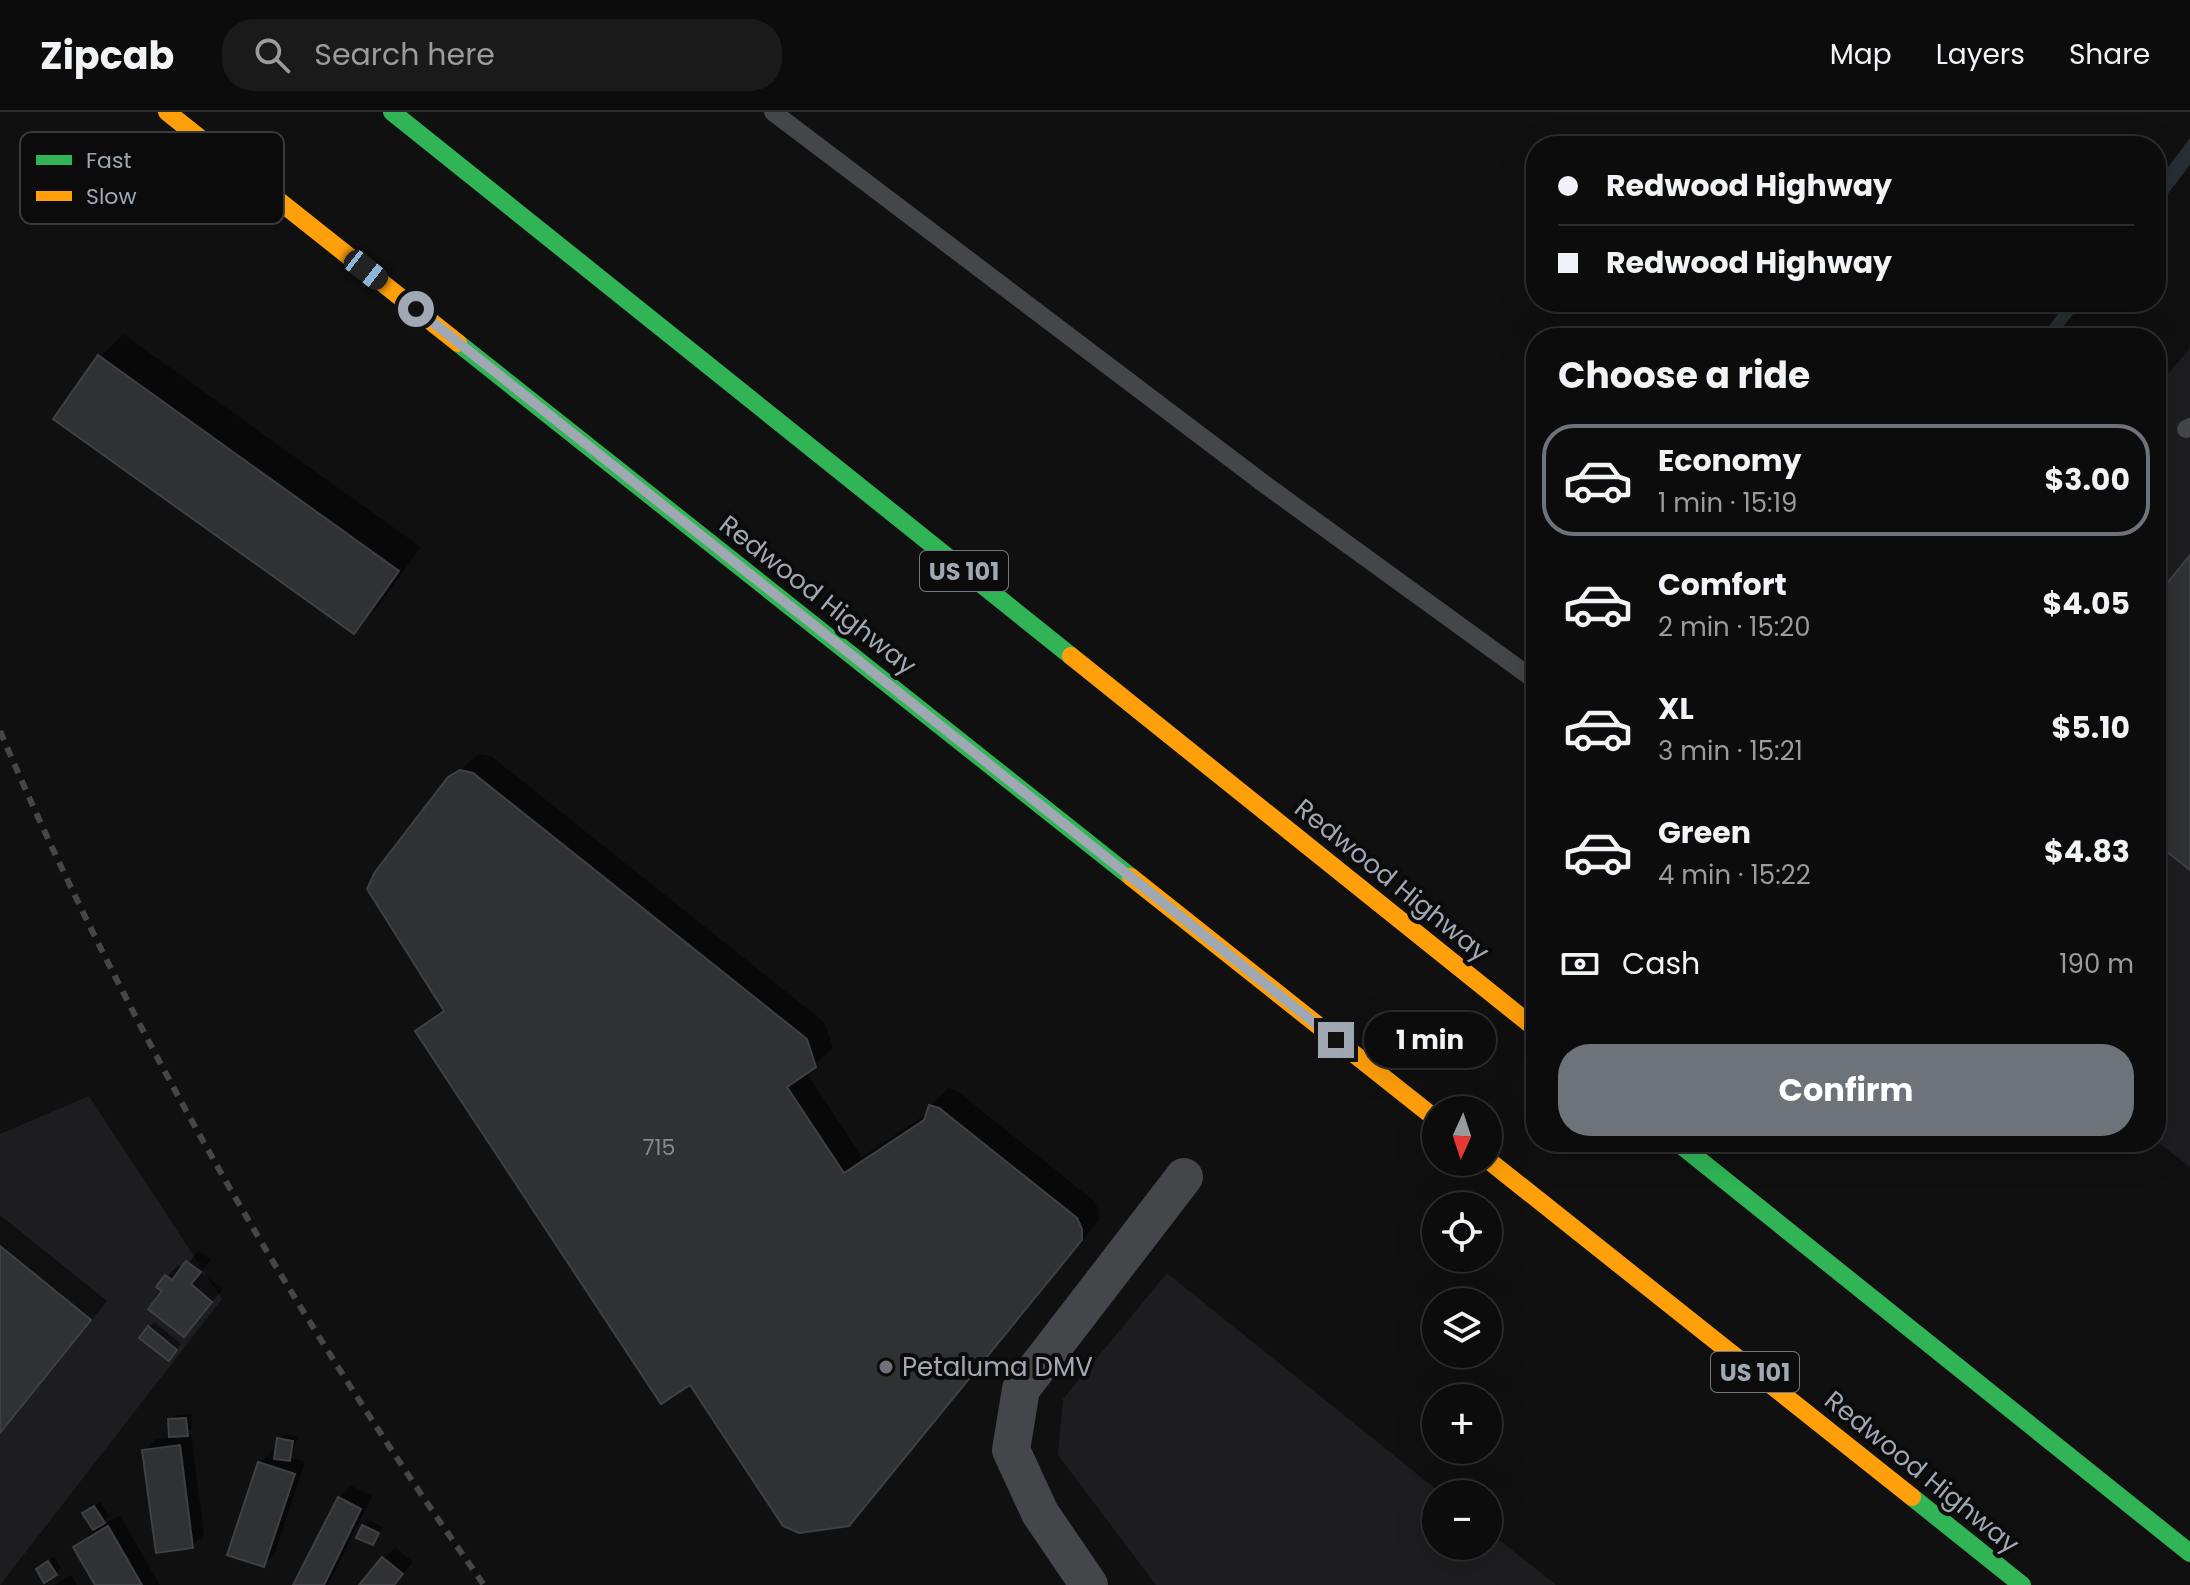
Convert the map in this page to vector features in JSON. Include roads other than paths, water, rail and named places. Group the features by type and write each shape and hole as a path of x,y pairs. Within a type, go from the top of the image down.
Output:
{"highway":[{"name":"Redwood Highway","path":"167,112 192,132"},
{"name":"Redwood Highway","path":"392,112 1526,1021"},
{"name":"Redwood Highway","path":"284,205 1422,1108"},
{"path":"1689,1152 2190,1553"},
{"name":"Redwood Highway","path":"1502,1171 2022,1585"}],"street":[{"path":"1089,1585 1040,1513 1011,1450 1021,1389 1184,1177"}],"lane":[{"path":"773,112 1267,486 1526,674"}],"railway":[{"path":"0,731 103,953 220,1171 348,1382 484,1585"}],"place":[{"name":"Petaluma DMV","path":"886,1367"}]}
